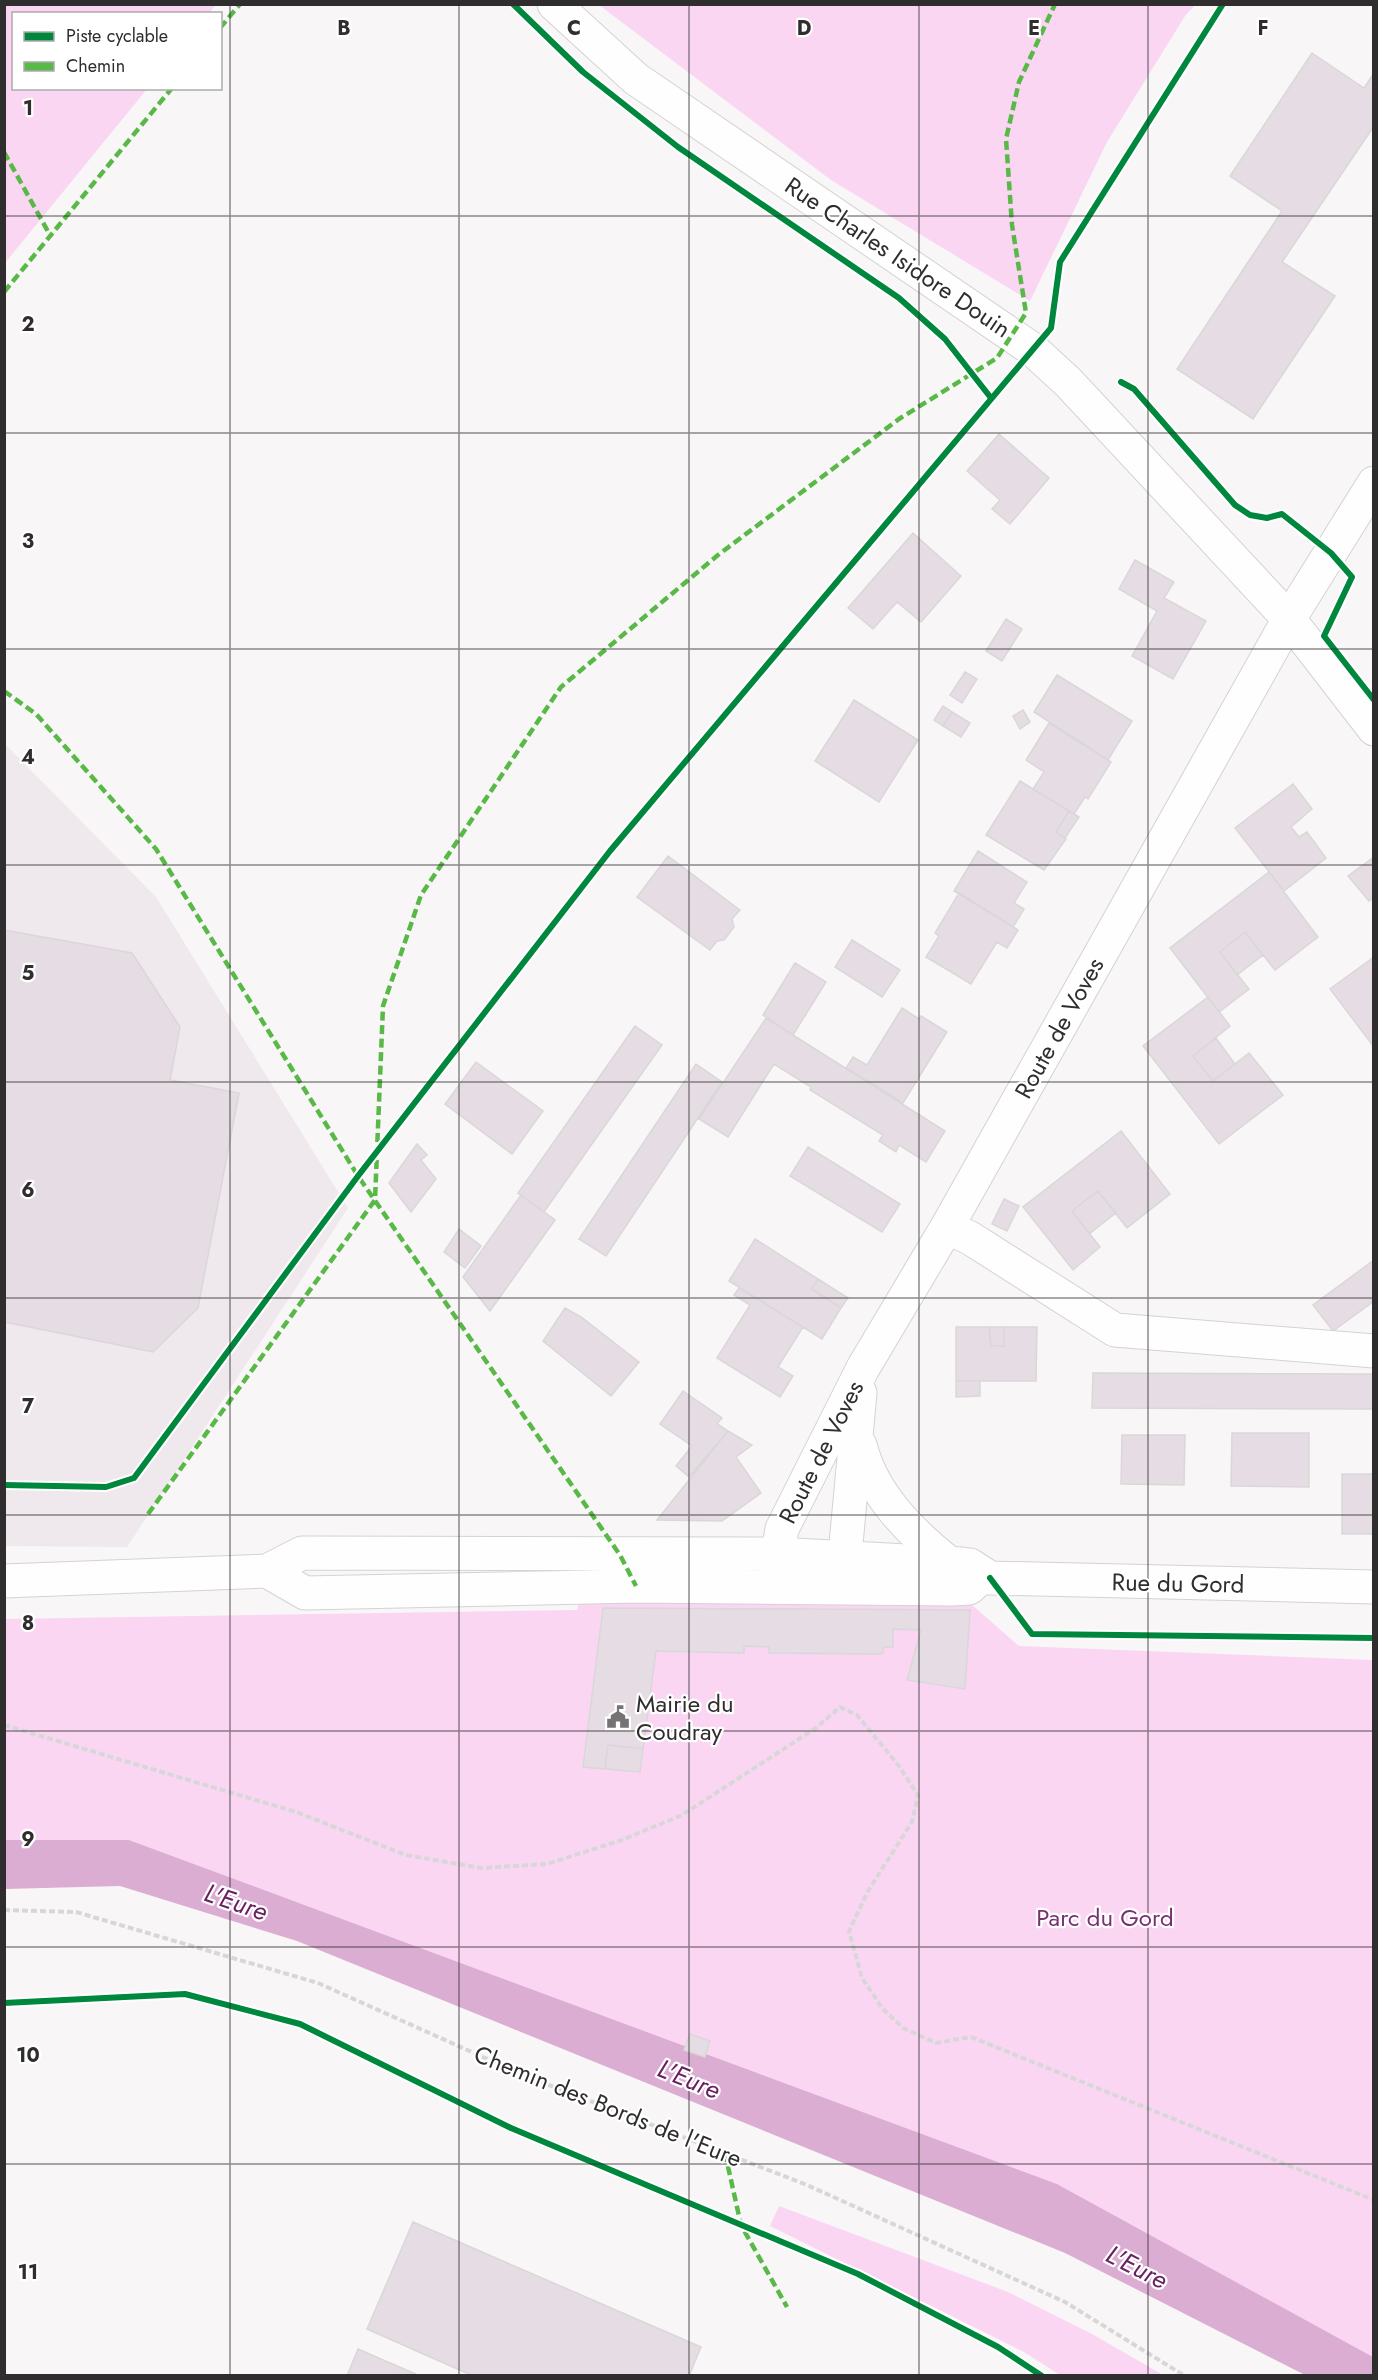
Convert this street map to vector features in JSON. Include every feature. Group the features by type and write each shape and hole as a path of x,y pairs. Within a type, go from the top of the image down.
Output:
{"street":[{"name":"Rue Charles Isidore Douin","path":"554,4 636,79 1032,349 1068,382 1289,619 1374,729"},
{"name":"Route de Voves","path":"775,1570 782,1529 864,1368 947,1227 1289,619 1374,483"},
{"path":"947,1227 970,1238 1115,1330 1374,1351"},
{"path":"834,1578 853,1482 855,1429 864,1368"},
{"path":"855,1429 866,1471 886,1499 951,1576"},
{"name":"Rue du Gord","path":"4,1581 267,1570 302,1553 775,1570 834,1578 951,1576 970,1565 983,1576 1374,1587"}],"path":[{"path":"4,1725 296,1812 406,1855 481,1868 547,1864 621,1840 682,1815 816,1728 840,1707 857,1715 899,1766 918,1796 912,1822 867,1891 849,1931 862,1978 882,2008 903,2028 936,2043 971,2037 1374,2200"}],"shaded area":[{"path":"4,743 156,897 348,1208 127,1547 5,1546"}],"green space":[{"path":"5,4 216,5 210,12 12,12 12,90 146,90 5,263"},
{"path":"599,5 1195,5 1185,16 1107,142 1030,301 831,180"},
{"name":"Parc du Gord","path":"586,1577 963,1597 1019,1646 1373,1660 1373,2357 1057,2184 129,1840 5,1840 4,1619 577,1610"},
{"path":"779,2206 1008,2292 1092,2334 1163,2375 1060,2375 1024,2352 770,2226"}],"water":[{"name":"L'Eure","path":"4,1840 129,1840 1057,2184 1373,2357 1373,2375 1305,2375 1065,2253 297,1941 120,1886 5,1889"}],"building":[{"path":"1312,53 1364,88 1374,73 1374,126 1282,262 1335,296 1253,419 1177,369 1282,211 1230,176"},
{"path":"999,434 1049,478 1010,524 992,509 1000,500 967,471"},
{"path":"913,533 961,576 921,622 897,602 873,629 848,608"},
{"path":"1135,560 1174,582 1164,598 1206,621 1173,679 1132,656 1157,611 1119,589"},
{"path":"1006,619 1022,629 1002,661 986,651"},
{"path":"965,672 977,679 962,703 950,695"},
{"path":"1057,675 1132,721 1108,760 1034,712"},
{"path":"854,700 918,740 879,802 815,761"},
{"path":"943,706 952,712 943,726 934,720"},
{"path":"1023,710 1030,722 1020,729 1013,716"},
{"path":"952,712 970,723 961,737 943,726"},
{"path":"1049,723 1111,762 1088,799 1085,797 1074,814 1033,789 1044,772 1026,760"},
{"path":"1020,781 1069,811 1056,832 1066,839 1044,870 986,835"},
{"path":"1293,784 1312,809 1291,827 1299,837 1307,832 1326,858 1284,891 1235,828"},
{"path":"1069,811 1079,817 1065,838 1056,832"},
{"path":"978,851 1027,882 1014,903 1024,909 1013,927 954,891"},
{"path":"668,856 740,910 732,919 734,927 724,940 717,941 710,950 637,897"},
{"path":"1374,857 1374,898 1369,901 1348,876"},
{"path":"1269,872 1318,937 1275,970 1245,932 1220,952 1249,989 1219,1012 1170,948"},
{"path":"959,893 1018,930 1007,948 997,942 971,984 926,957 939,936 935,933"},
{"path":"4,930 132,953 180,1027 170,1080 239,1093 198,1308 153,1352 4,1322"},
{"path":"1245,932 1263,955 1237,975 1220,952"},
{"path":"852,940 900,970 882,997 835,967"},
{"path":"1374,957 1374,1047 1330,989"},
{"path":"795,963 826,982 793,1035 763,1015"},
{"path":"1208,997 1230,1026 1193,1056 1213,1081 1249,1053 1283,1095 1219,1144 1143,1046"},
{"path":"902,1008 919,1019 921,1016 947,1032 903,1103 846,1068 853,1057 867,1065"},
{"path":"766,1018 945,1131 926,1162 899,1145 896,1152 879,1141 883,1135 810,1090 811,1087 774,1064 728,1137 699,1119"},
{"path":"635,1026 662,1045 544,1212 518,1193"},
{"path":"1216,1038 1235,1064 1213,1081 1193,1056"},
{"path":"476,1062 543,1111 512,1154 445,1104"},
{"path":"696,1064 722,1082 606,1256 579,1239"},
{"path":"1121,1131 1170,1194 1127,1228 1098,1191 1072,1211 1100,1247 1073,1270 1023,1207"},
{"path":"417,1144 427,1155 421,1160 436,1179 411,1212 389,1183"},
{"path":"808,1147 900,1204 882,1232 790,1176"},
{"path":"1098,1191 1116,1213 1089,1234 1072,1211"},
{"path":"521,1195 555,1220 490,1311 463,1277"},
{"path":"1004,1199 1019,1206 1007,1231 992,1224"},
{"path":"459,1229 481,1246 465,1268 444,1252"},
{"path":"755,1239 818,1279 812,1289 841,1308 822,1339 729,1281"},
{"path":"1374,1260 1374,1301 1333,1331 1313,1305"},
{"path":"818,1279 848,1298 841,1308 812,1289"},
{"path":"739,1288 803,1327 778,1367 793,1376 780,1397 717,1358 750,1305 734,1295"},
{"path":"565,1308 581,1317 639,1362 611,1396 543,1341"},
{"path":"956,1327 989,1327 991,1346 1004,1346 1004,1327 1037,1327 1036,1381 956,1381"},
{"path":"989,1327 1004,1327 1004,1346 991,1346"},
{"path":"1093,1373 1374,1374 1374,1409 1092,1408"},
{"path":"956,1381 980,1381 980,1396 956,1397"},
{"path":"683,1391 722,1418 717,1424 728,1431 689,1477 676,1466 692,1446 660,1424"},
{"path":"728,1431 752,1445 736,1457 761,1493 722,1521 657,1520"},
{"path":"1232,1433 1309,1433 1309,1487 1231,1486"},
{"path":"1122,1435 1185,1435 1184,1485 1121,1484"},
{"path":"1342,1474 1374,1474 1374,1534 1342,1534"},
{"name":"Mairie du Coudray","path":"603,1608 970,1610 965,1689 907,1680 921,1630 893,1629 893,1647 884,1647 882,1654 769,1653 769,1647 744,1646 744,1653 656,1651 643,1749 608,1745 605,1769 583,1767"},
{"path":"608,1745 643,1749 640,1772 605,1769"},
{"path":"690,2034 710,2041 705,2057 684,2050"},
{"path":"413,2222 701,2347 689,2376 473,2376 367,2329"},
{"path":"358,2349 420,2376 347,2376"}],"marked path":[{"path":"222,26 240,4"},
{"path":"148,1514 375,1200 383,1006 421,895 561,687 718,555 899,419 997,358 1026,313 1012,225 1006,139 1019,82 1055,4"},
{"path":"4,292 170,90"},
{"path":"4,152 51,237"},
{"path":"4,691 36,714 156,849 358,1176 620,1555 636,1586"},
{"path":"725,2153 741,2225 787,2307"}],"cycle path":[{"path":"513,4 583,72 678,147 899,298 945,339 991,398"},
{"path":"4,1485 106,1487 134,1478 358,1176 610,851 1051,328 1060,262 1223,4"},
{"path":"1121,382 1134,389 1235,505 1250,515 1267,518 1282,514 1331,553 1352,577 1324,636 1374,700"},
{"path":"990,1578 1032,1634 1374,1638"},
{"path":"4,2003 185,1994 300,2024 511,2128 858,2274 998,2347 1042,2376"}],"place":[{"name":"Mairie du Coudray","path":"618,1717"}]}
